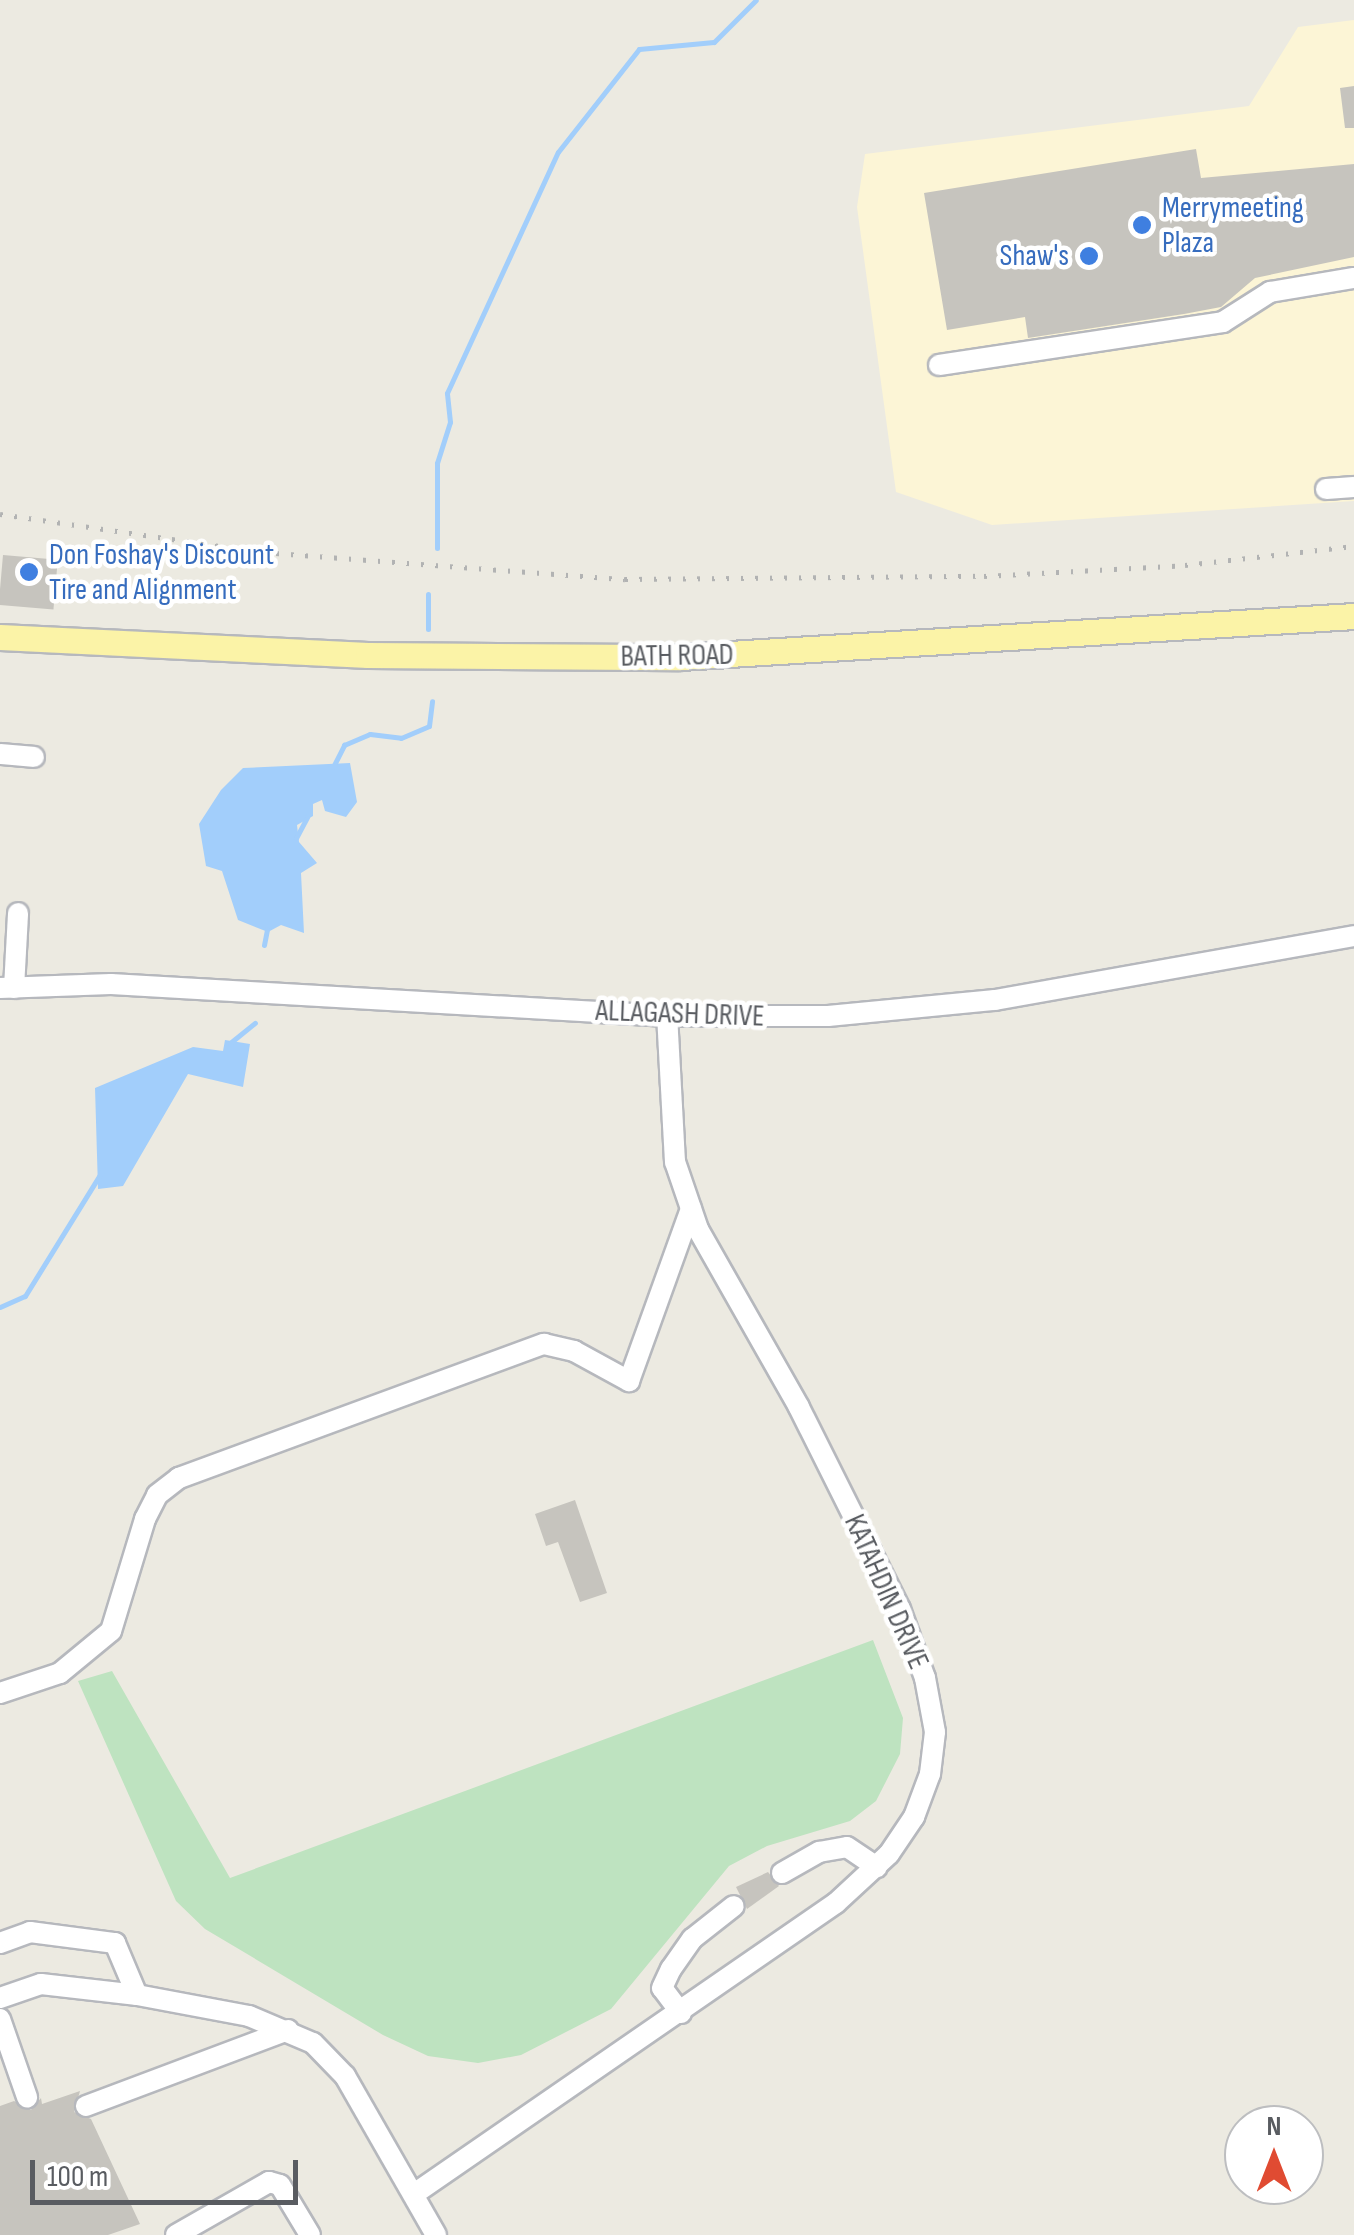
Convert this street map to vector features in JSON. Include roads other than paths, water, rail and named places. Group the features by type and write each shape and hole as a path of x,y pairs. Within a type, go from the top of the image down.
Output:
{"main road":[{"name":"BATH ROAD","path":"0,636 368,655 680,657 1354,616"}],"street":[{"path":"939,364 1223,322 1270,292 1354,278"},
{"path":"1326,489 1354,487"},
{"path":"0,754 34,757"},
{"path":"7,988 18,913"},
{"name":"ALLAGASH DRIVE","path":"7,988 210,988 666,1016 828,1016 995,1000 1354,936"},
{"name":"KATAHDIN DRIVE","path":"414,2194 681,2013 877,1867 914,1817 930,1774 934,1732 925,1678 883,1575 691,1209 675,1162 666,1016"},
{"path":"0,1693 60,1672 111,1632 144,1520 158,1494 179,1478 544,1344 574,1351 629,1381 691,1209"},
{"path":"782,1873 819,1852 847,1847 877,1867"},
{"path":"681,2013 662,1988 671,1968 692,1939 734,1906"},
{"path":"0,1943 30,1932 115,1943 137,1995"},
{"path":"0,1998 41,1984 137,1995 249,2016 313,2043 345,2076 436,2235"},
{"path":"0,2019 27,2096"},
{"path":"86,2106 288,2030"},
{"path":"176,2235 270,2182 280,2184 310,2235"}],"water":[{"path":"350,763 357,802 346,817 325,811 322,800 313,804 313,816 297,825 299,842 317,863 301,873 304,933 281,925 268,932 238,920 222,871 206,866 199,824 221,790 243,768"},
{"path":"225,1040 250,1044 243,1087 188,1074 123,1186 98,1189 95,1088 193,1047 223,1051"}],"waterway":[{"path":"437,548 437,463 450,422 447,393 558,152 639,49 714,42 756,0"},
{"path":"428,594 428,629"},
{"path":"333,767 344,745 370,734 401,738 429,726 432,701"},
{"path":"296,838 307,817"},
{"path":"264,945 267,929"},
{"path":"230,1043 255,1023"},
{"path":"0,1307 25,1296 101,1173"}],"railway":[{"path":"0,514 262,552 625,579 984,576 1185,565 1354,546"}],"place":[{"name":"Merrymeeting Plaza","path":"1142,225"},
{"name":"Shaw's","path":"1089,256"},
{"name":"Don Foshay's Discount Tire and Alignment","path":"29,572"}]}
